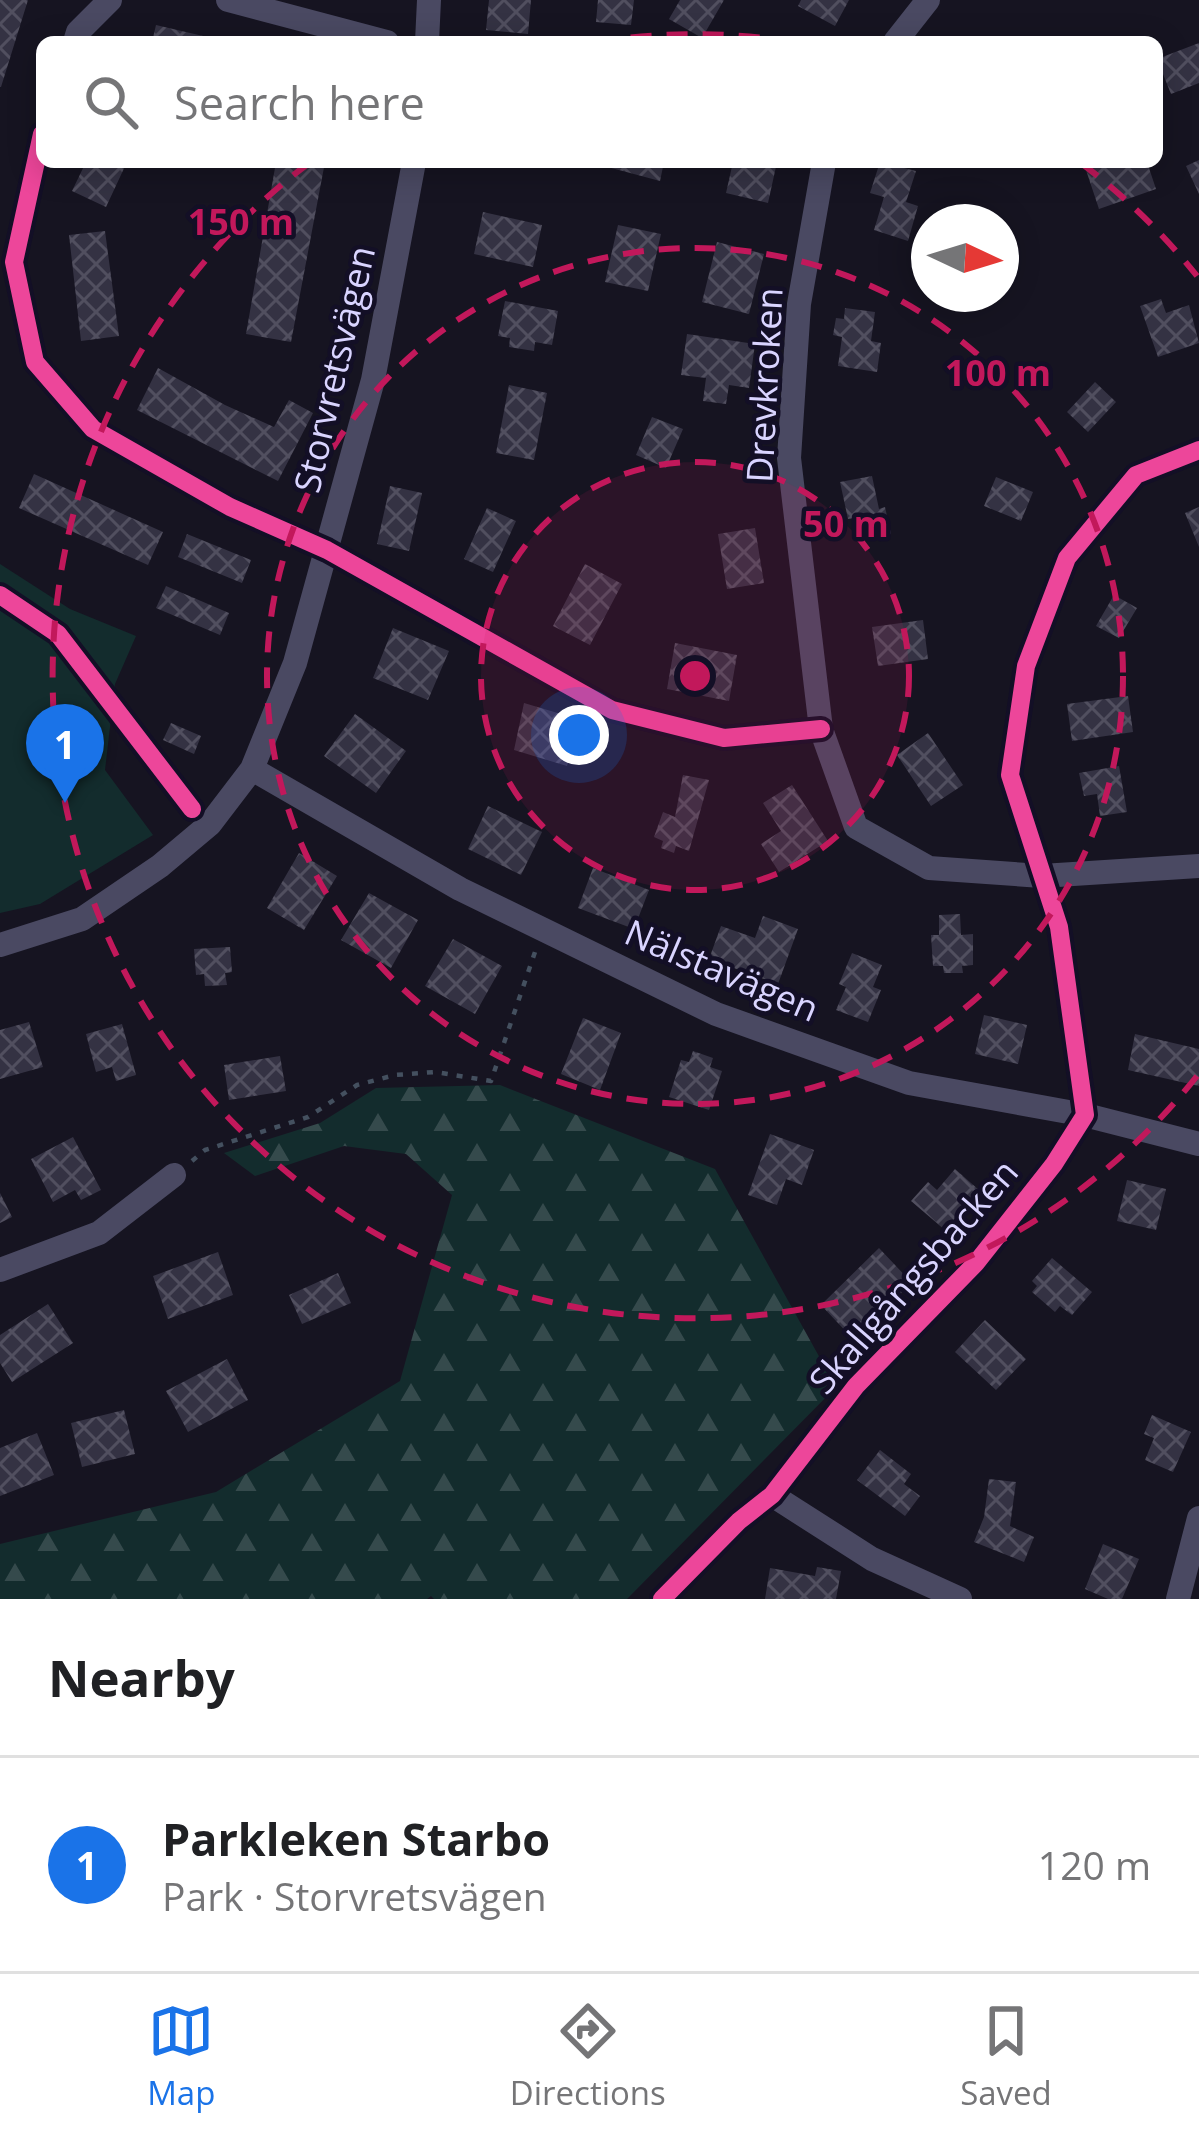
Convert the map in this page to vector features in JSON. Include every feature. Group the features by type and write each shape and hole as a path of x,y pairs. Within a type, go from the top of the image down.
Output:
{"street":[{"path":"77,36 110,0"},
{"path":"228,0 364,36"},
{"path":"427,36 430,0"},
{"path":"901,36 928,0"},
{"path":"36,161 14,262 35,362 93,429 230,508 327,550 612,710 724,738 820,730"},
{"name":"Storvretsvägen","path":"0,944 82,919 160,866 210,824 252,769 296,663 373,380 413,168"},
{"name":"Drevkroken","path":"823,168 799,304 789,458 820,730 856,827 928,868 1042,876 1199,866"},
{"path":"1085,1115 1059,927 1010,776 1026,666 1067,557 1136,475 1199,450"},
{"name":"Nälstavägen","path":"252,769 460,889 716,1014 909,1083 1085,1115 1199,1144"},
{"name":"Skallgångsbacken","path":"662,1599 739,1521 772,1496 856,1386 976,1263 1085,1115"},
{"path":"0,1270 99,1233 174,1174"},
{"path":"772,1496 872,1559 960,1599"},
{"path":"1178,1599 1199,1518"}],"path":[{"path":"174,1174 206,1150 308,1118 357,1084 435,1072 491,1081 543,929"}],"green space":[{"path":"0,564 70,609 136,636 115,684 105,770 153,835 40,904 0,913"},
{"path":"500,1085 715,1169 836,1387 627,1599 0,1599 0,1544 216,1492 400,1381 452,1195 406,1154 344,1146 255,1176 224,1153 320,1123 376,1088"}],"building":[{"path":"0,0 28,0 1,87 0,87"},
{"path":"489,0 531,0 528,34 486,30"},
{"path":"598,0 634,0 631,25 596,22"},
{"path":"680,0 724,0 703,36 669,19"},
{"path":"801,0 849,0 835,26 798,6"},
{"path":"156,25 203,36 153,36"},
{"path":"1199,43 1199,83 1171,94 1163,74 1163,57"},
{"path":"1199,160 1199,194 1186,166"},
{"path":"83,168 124,168 106,207 72,191"},
{"path":"275,168 324,168 291,342 246,334"},
{"path":"611,168 663,168 660,181"},
{"path":"732,168 776,168 768,203 726,193"},
{"path":"878,168 916,171 906,202 912,204 908,241 874,230 884,197 870,193"},
{"path":"1085,168 1149,168 1156,189 1099,209"},
{"path":"483,212 542,225 533,267 474,254"},
{"path":"618,225 661,234 648,291 605,282"},
{"path":"105,231 119,336 81,341 69,235"},
{"path":"717,242 764,254 749,314 702,302"},
{"path":"1161,299 1166,313 1189,305 1199,343 1158,357 1140,306"},
{"path":"505,301 558,311 552,345 535,342 534,351 509,347 510,338 498,336"},
{"path":"845,308 875,312 871,341 881,343 877,372 838,366 842,337 833,335 836,318 844,319"},
{"path":"687,334 755,344 749,388 729,385 726,404 703,401 706,378 681,375"},
{"path":"158,368 274,427 289,400 313,413 278,481 137,410"},
{"path":"1095,382 1116,402 1088,432 1067,412"},
{"path":"509,385 547,393 534,460 496,453"},
{"path":"652,417 683,429 666,468 636,455"},
{"path":"34,474 163,532 148,565 19,508"},
{"path":"872,476 879,509 885,507 891,534 865,539 861,517 848,519 840,482"},
{"path":"996,477 1033,492 1021,521 984,506"},
{"path":"390,486 422,493 409,551 377,544"},
{"path":"1199,507 1199,547 1185,513"},
{"path":"487,508 516,521 493,572 464,559"},
{"path":"755,528 764,583 727,589 718,534"},
{"path":"187,534 251,560 242,583 178,557"},
{"path":"585,564 622,584 590,645 553,626"},
{"path":"166,586 229,613 220,635 156,608"},
{"path":"1114,595 1137,608 1119,638 1096,626"},
{"path":"923,620 928,659 878,666 872,627"},
{"path":"393,628 449,651 428,700 373,678"},
{"path":"675,643 737,655 729,701 667,689"},
{"path":"1128,696 1133,732 1072,741 1067,704"},
{"path":"524,703 561,714 558,721 579,727 567,766 514,750"},
{"path":"355,714 406,751 376,793 324,756"},
{"path":"171,723 201,736 194,754 163,740"},
{"path":"928,733 963,785 931,806 897,755"},
{"path":"1119,766 1127,812 1100,816 1097,794 1084,796 1079,773"},
{"path":"683,775 709,780 689,851 676,846 674,853 661,848 663,841 654,837 663,812 675,817"},
{"path":"792,785 828,841 779,872 761,844 781,831 763,803"},
{"path":"488,806 542,832 521,875 468,849"},
{"path":"299,853 337,876 304,930 267,908"},
{"path":"593,868 649,890 634,929 578,908"},
{"path":"369,893 418,920 391,968 341,940"},
{"path":"960,914 961,935 973,934 973,965 962,966 963,973 944,973 943,966 933,966 931,935 939,935 939,915"},
{"path":"763,916 798,929 778,984 709,959 721,926 755,938"},
{"path":"453,939 502,966 475,1014 425,986"},
{"path":"230,947 232,972 225,973 227,985 205,986 204,974 196,975 194,949"},
{"path":"852,953 882,965 873,987 881,990 868,1022 836,1010 846,987 839,984"},
{"path":"984,1015 1027,1025 1018,1064 975,1054"},
{"path":"583,1018 621,1033 600,1090 561,1074"},
{"path":"29,1022 43,1067 0,1079 0,1030"},
{"path":"122,1024 136,1075 116,1081 112,1067 96,1072 86,1034"},
{"path":"1135,1034 1199,1049 1199,1086 1128,1070"},
{"path":"693,1051 713,1058 710,1067 722,1071 709,1110 669,1097 681,1060 689,1062"},
{"path":"280,1056 286,1091 229,1100 224,1065"},
{"path":"770,1134 814,1150 802,1185 786,1179 777,1205 748,1195"},
{"path":"73,1137 101,1190 81,1200 75,1190 53,1202 31,1159"},
{"path":"955,1169 979,1190 945,1230 911,1201 928,1182 937,1190"},
{"path":"1127,1180 1166,1189 1156,1230 1117,1221"},
{"path":"0,1193 12,1217 0,1223"},
{"path":"879,1248 912,1283 853,1339 821,1305"},
{"path":"218,1252 233,1295 168,1319 153,1276"},
{"path":"1052,1258 1092,1292 1072,1315 1060,1306 1055,1312 1032,1292 1037,1286 1032,1281"},
{"path":"338,1273 351,1303 302,1324 289,1295"},
{"path":"48,1304 73,1343 12,1382 0,1363 0,1335"},
{"path":"985,1320 1026,1359 996,1390 955,1352"},
{"path":"227,1359 248,1400 188,1432 166,1391"},
{"path":"124,1410 135,1454 82,1467 71,1423"},
{"path":"1152,1415 1191,1432 1173,1472 1145,1460 1154,1438 1144,1434"},
{"path":"37,1433 54,1475 0,1496 0,1448"},
{"path":"880,1450 911,1474 904,1484 920,1496 905,1516 857,1480"},
{"path":"989,1479 1016,1482 1010,1526 1034,1537 1024,1562 974,1542 984,1517"},
{"path":"1103,1544 1139,1559 1122,1599 1108,1599 1085,1589"},
{"path":"817,1567 841,1571 836,1599 765,1599 770,1568 815,1576"}],"cycle path":[{"path":"36,161 14,262 35,362 93,429 230,507 327,550 612,710 724,738 821,729"},
{"path":"662,1599 739,1521 772,1495 856,1386 976,1263 1054,1164 1085,1115 1059,927 1010,775 1026,666 1067,558 1136,475 1199,450"},
{"path":"0,595 58,634 192,809"}],"place":[{"name":"Parkleken Starbo","path":"65,803"}]}
